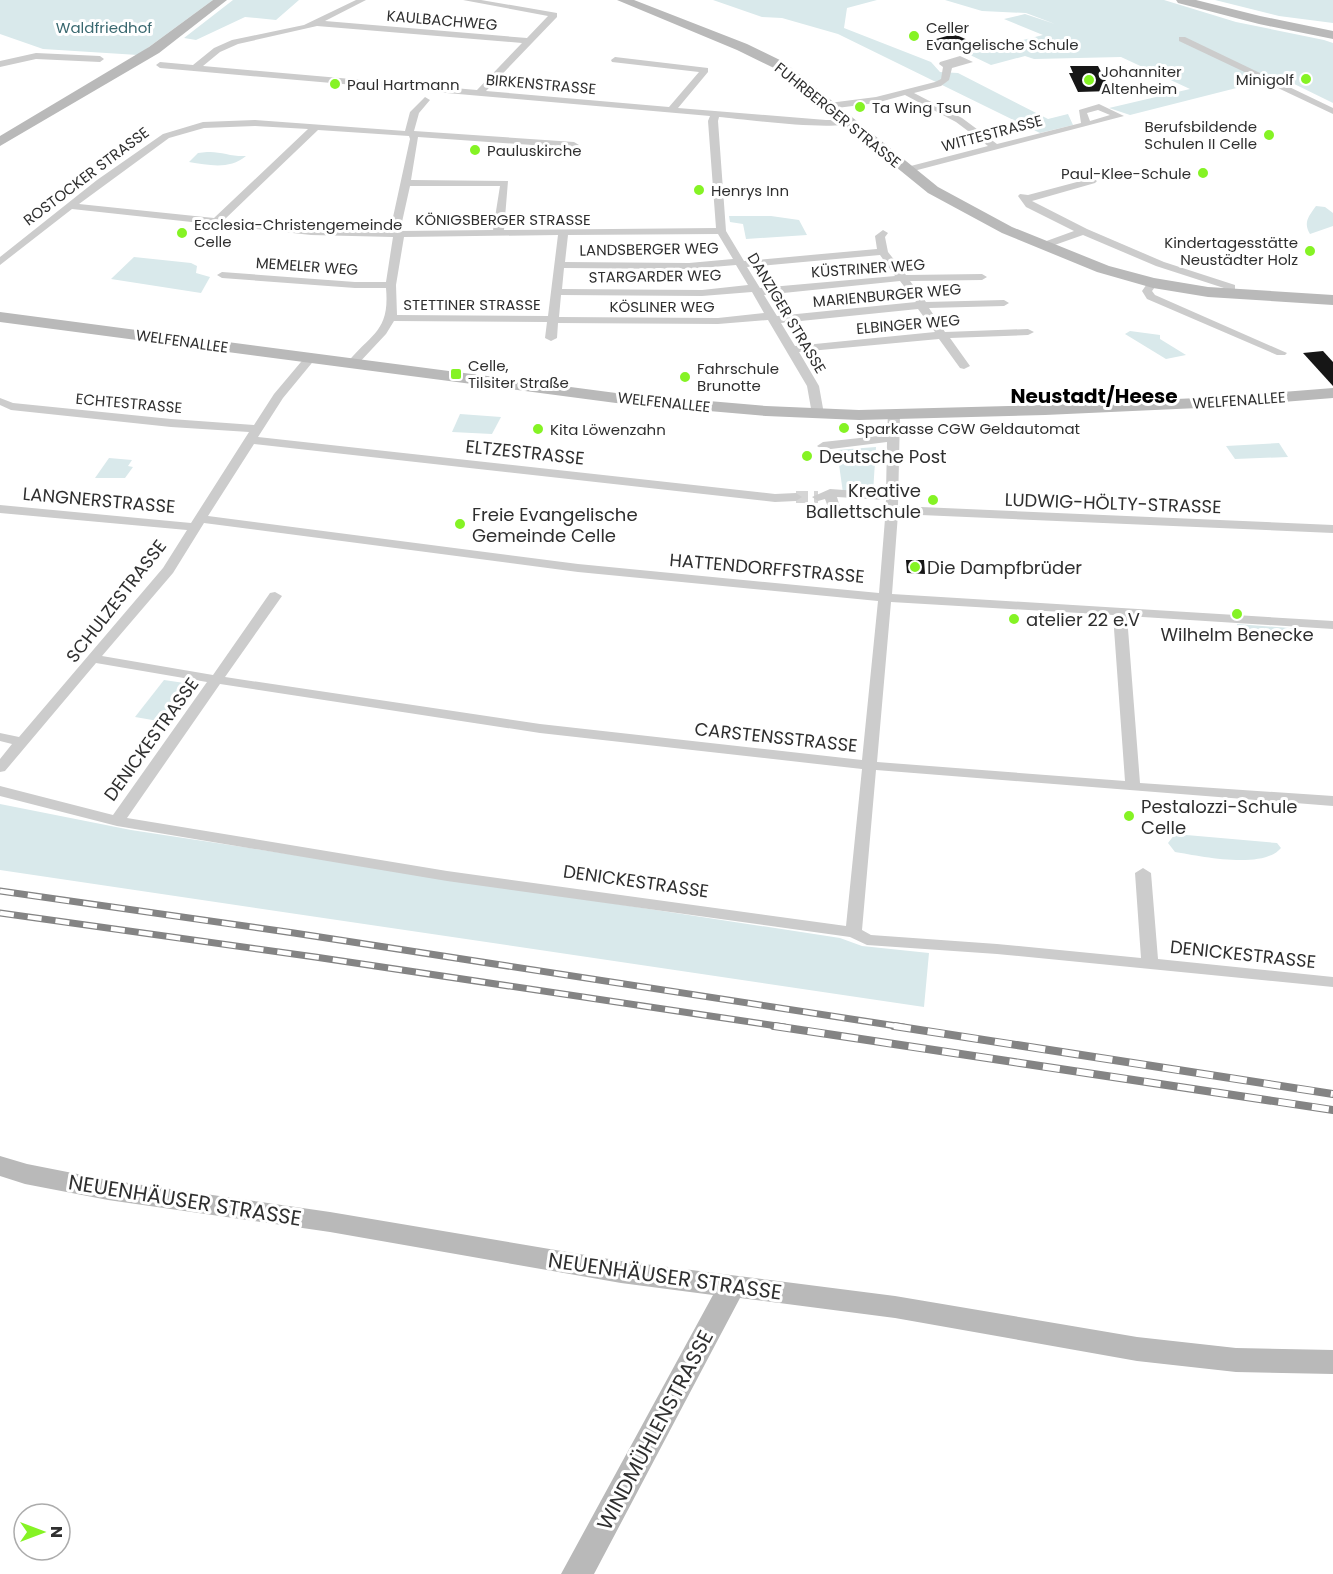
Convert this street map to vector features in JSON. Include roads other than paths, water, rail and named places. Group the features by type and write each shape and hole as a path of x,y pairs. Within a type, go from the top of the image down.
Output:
{"street":[{"path":"1,139 154,50 221,0"},
{"path":"195,68 217,50 235,42 316,23 362,0"},
{"path":"467,0 554,15 479,93"},
{"name":"FUHRBERGER STRASSE","path":"623,0 758,54 785,70 933,190 962,207 1045,245 1103,269 1153,283 1208,292 1333,300"},
{"path":"1182,0 1333,37"},
{"path":"1259,20 1333,26"},
{"name":"KAULBACHWEG","path":"316,23 529,40"},
{"path":"1182,39 1333,111"},
{"path":"0,64 36,56 100,59"},
{"path":"615,60 705,70 671,110"},
{"name":"BIRKENSTRASSE","path":"160,65 716,114 826,123 848,122"},
{"path":"829,106 876,100 938,84 945,80 948,66"},
{"path":"906,92 959,120 995,147"},
{"path":"353,363 382,332 391,318 393,306 391,285 400,239 395,231 415,139 410,130 415,112 425,100"},
{"path":"716,114 713,121 721,231"},
{"name":"ROSTOCKER STRASSE","path":"0,261 151,144 182,129 224,123 574,145"},
{"name":"WITTESTRASSE","path":"906,170 1086,124"},
{"path":"217,221 314,129"},
{"path":"1092,181 1024,197 1030,205 1083,231 1160,264 1231,287"},
{"path":"406,183 505,183 498,234"},
{"name":"KÖNIGSBERGER STRASSE","path":"71,206 310,232 397,235 721,231"},
{"name":"DANZIGER STRASSE","path":"721,231 813,387 818,414"},
{"path":"1045,245 1083,231"},
{"path":"883,233 880,236 883,252 964,366"},
{"name":"STETTINER STRASSE","path":"551,338 563,234"},
{"name":"LANDSBERGER WEG","path":"560,265 689,266 883,252"},
{"name":"MEMELER WEG","path":"222,275 356,285 391,285"},
{"name":"KÜSTRINER WEG","path":"756,290 903,278 982,277"},
{"path":"1153,283 1147,291 1151,297 1281,353"},
{"name":"STARGARDER WEG","path":"556,292 756,290"},
{"name":"MARIENBURGER WEG","path":"772,318 922,305 1004,303"},
{"name":"WELFENALLEE","path":"0,317 616,398 818,414 894,414 1153,406 1333,393"},
{"name":"STETTINER STRASSE","path":"391,318 552,320"},
{"name":"KÖSLINER WEG","path":"552,320 718,321 772,318"},
{"name":"ELBINGER WEG","path":"790,350 941,335 1028,332"},
{"name":"SCHULZESTRASSE","path":"0,768 95,659 168,570 278,396 310,358"},
{"name":"ECHTESTRASSE","path":"0,401 11,406 253,434"},
{"path":"860,936 869,766 893,508 894,414"},
{"name":"ELTZESTRASSE","path":"253,434 764,496 796,497"},
{"path":"823,446 893,438"},
{"path":"824,495 893,508 834,510 824,495"},
{"name":"LUDWIG-HÖLTY-STRASSE","path":"893,508 1333,529"},
{"name":"LANGNERSTRASSE","path":"0,509 197,523"},
{"name":"HATTENDORFFSTRASSE","path":"197,523 578,568 883,597 1333,625"},
{"path":"218,680 275,596"},
{"path":"1120,612 1133,786"},
{"name":"CARSTENSSTRASSE","path":"95,659 558,732 869,766 1333,801"},
{"name":"DENICKESTRASSE","path":"117,821 218,680"},
{"path":"0,737 22,742"},
{"name":"DENICKESTRASSE","path":"0,791 117,821 447,876 860,936 1333,982"},
{"name":"DENICKESTRASSE","path":"1143,873 1150,964"},
{"name":"NEUENHÄUSER STRASSE","path":"0,1166 25,1174 108,1190 330,1222 621,1272 895,1307 1137,1349 1236,1360 1333,1362"},
{"name":"WINDMÜHLENSTRASSE","path":"577,1574 732,1286"}],"tunnel":[{"path":"796,497 818,497"}],"railway":[{"path":"0,891 294,933 903,1027"},
{"path":"0,913 784,1027"},
{"path":"774,1026 1333,1110"},
{"path":"894,1026 1333,1094"}],"place":[{"name":"Celler Evangelische Schule","path":"914,36"},
{"name":"Minigolf","path":"1306,79"},
{"name":"Johanniter Altenheim","path":"1089,80"},
{"name":"Paul Hartmann","path":"335,84"},
{"name":"Ta Wing Tsun","path":"860,107"},
{"name":"Berufsbildende Schulen II Celle","path":"1269,135"},
{"name":"Pauluskirche","path":"475,150"},
{"name":"Paul-Klee-Schule","path":"1203,173"},
{"name":"Henrys Inn","path":"699,190"},
{"name":"Ecclesia-Christengemeinde Celle","path":"182,233"},
{"name":"Kindertagesstätte Neustädter Holz","path":"1310,251"},
{"name":"Celle, Tilsiter Straße","path":"456,374"},
{"name":"Fahrschule Brunotte","path":"685,377"},
{"name":"Sparkasse CGW Geldautomat","path":"844,428"},
{"name":"Kita Löwenzahn","path":"538,429"},
{"name":"Deutsche Post","path":"807,456"},
{"name":"Kreative Ballettschule","path":"933,500"},
{"name":"Freie Evangelische Gemeinde Celle","path":"460,524"},
{"name":"Die Dampfbrüder","path":"915,567"},
{"name":"Wilhelm Benecke","path":"1237,614"},
{"name":"atelier 22 e.V","path":"1014,619"},
{"name":"Pestalozzi-Schule Celle","path":"1129,816"}],"district":[{"name":"Neustadt/Heese","path":"1094,396"}],"park label":[{"name":"Waldfriedhof","path":"104,27"}]}
